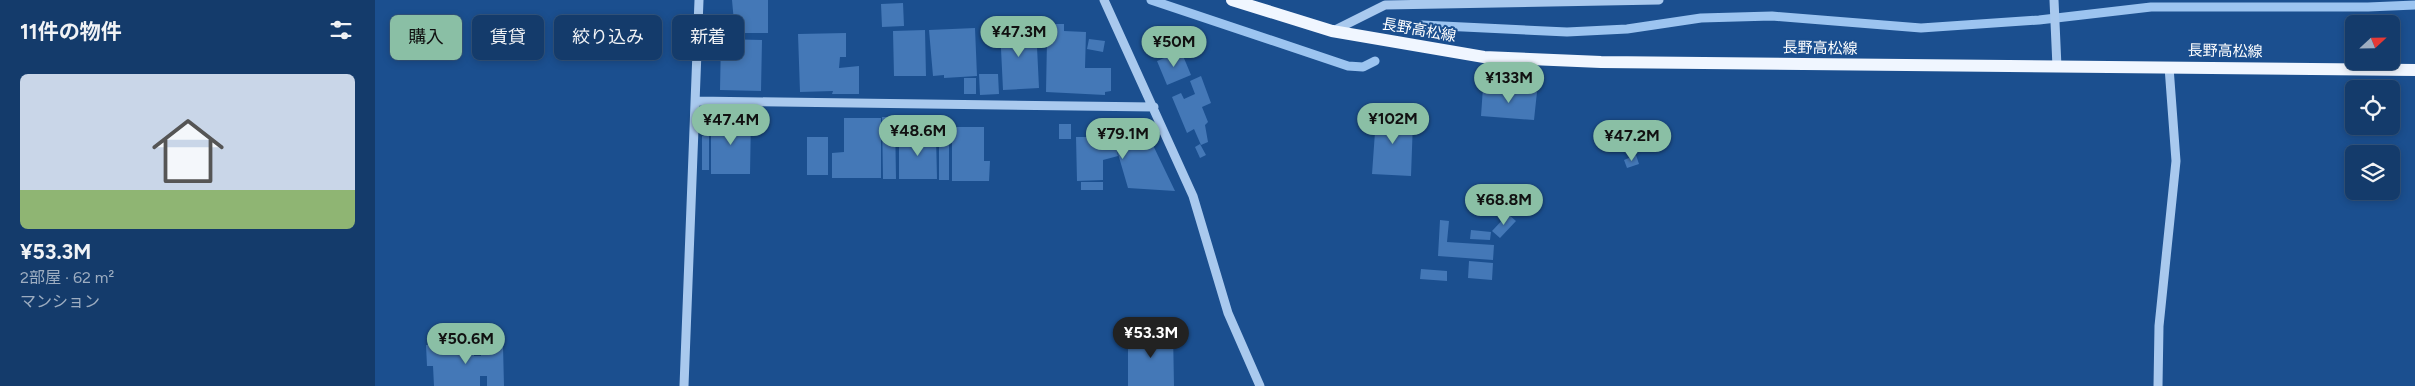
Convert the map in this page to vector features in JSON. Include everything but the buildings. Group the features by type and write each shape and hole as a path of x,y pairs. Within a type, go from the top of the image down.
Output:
{"main road":[{"name":"長野高松線","path":"1232,0 1332,31 1484,58 1601,62 2415,70"}],"street":[{"path":"685,386 697,101 699,0"},
{"path":"1104,0 1193,196 1227,313 1260,386"},
{"path":"1332,31 1385,5 1659,0"},
{"path":"2054,4 2057,67"},
{"path":"2158,386 2159,326 2176,161 2169,67"},
{"path":"697,101 1154,107"}],"waterway":[{"path":"1151,0 1348,66 1363,67 1375,61"},
{"path":"1422,25 1567,32 1627,29 1701,18 1772,16 1921,28 2039,20 2151,7 2368,7 2415,5"}]}
